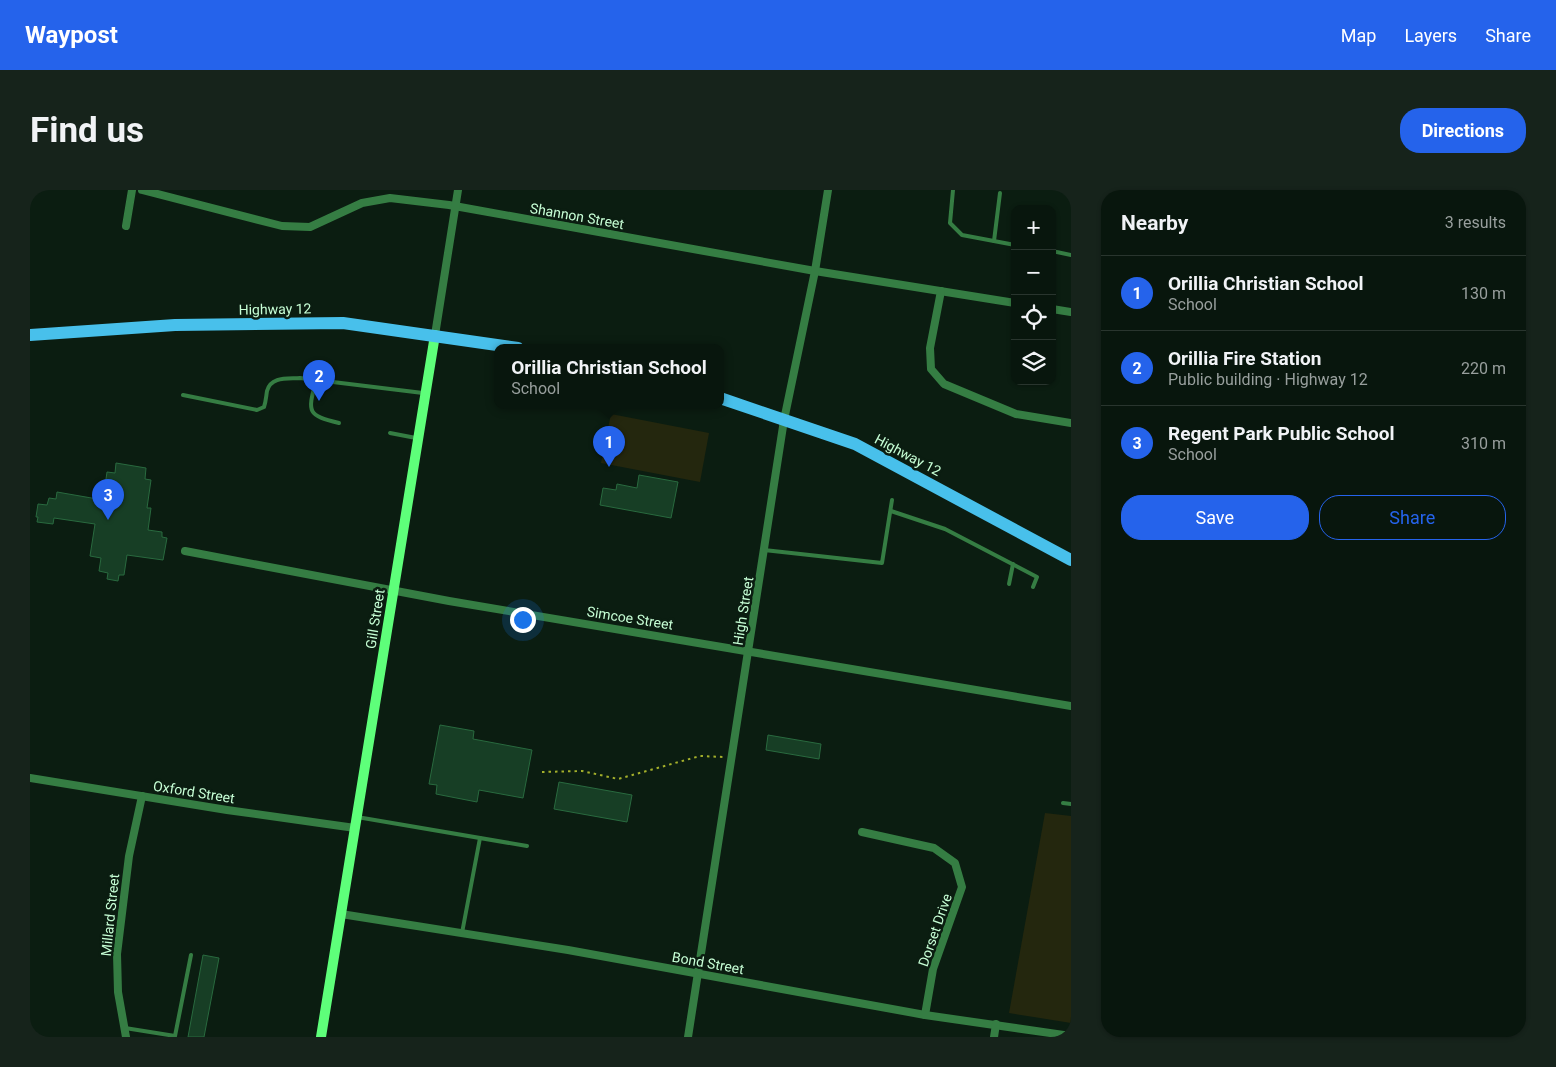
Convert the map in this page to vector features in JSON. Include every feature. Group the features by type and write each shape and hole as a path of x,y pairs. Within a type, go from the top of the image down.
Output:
{"highway":[{"name":"Highway 12","path":"30,335 175,325 343,323 494,344"},
{"name":"Highway 12","path":"724,399 856,444 1071,560"}],"main road":[{"name":"Gill Street","path":"321,1037 435,335"}],"street":[{"path":"126,226 132,190"},
{"name":"Shannon Street","path":"142,190 282,226 310,227 362,203 390,198 455,206 815,271 1011,302"},
{"name":"Gill Street","path":"435,335 458,190"},
{"name":"High Street","path":"688,1037 784,420 815,271 828,190"},
{"path":"941,291 930,348 931,369 944,384 1016,414 1071,423"},
{"path":"1056,310 1071,312"},
{"name":"Simcoe Street","path":"185,552 394,589 449,601 749,650 1071,706"},
{"name":"Oxford Street","path":"30,778 142,796 355,822"},
{"name":"Millard Street","path":"126,1037 126,1028 118,992 117,954 129,856 142,796"},
{"name":"Dorset Drive","path":"862,832 934,848 955,863 962,887 933,969 925,1015"},
{"name":"Bond Street","path":"341,914 462,933 925,1015 1071,1036"},
{"path":"994,1037 996,1024"}],"lane":[{"path":"953,190 950,223 962,235 1011,244"},
{"path":"994,241 1000,193"},
{"path":"1056,253 1071,255"},
{"path":"183,395 257,410 264,407 271,383 279,379 316,380 426,393"},
{"path":"316,380 309,405 319,418 339,423"},
{"path":"390,433 418,438"},
{"path":"764,550 882,563 892,500"},
{"path":"891,511 945,529 1037,576 1033,587"},
{"path":"1009,584 1013,564"},
{"path":"1063,803 1071,804"},
{"path":"355,822 527,846"},
{"path":"462,933 480,838"},
{"path":"126,1028 175,1036 191,955"}],"path":[{"path":"542,772 582,771 618,779 700,756 732,757"}],"green space":[{"path":"611,414 709,433 700,482 601,463"},
{"path":"1045,813 1071,816 1071,1023 1009,1013"}],"building":[{"path":"116,463 146,468 145,479 151,480 147,508 151,508 148,530 162,532 162,537 167,538 163,560 127,555 124,575 119,575 118,581 107,579 108,573 99,571 101,558 90,556 95,524 54,518 53,524 37,522 38,517 36,517 38,504 47,505 49,498 56,499 57,492 103,500 107,472 115,473"},
{"path":"639,475 678,482 671,518 600,505 603,488 616,490 617,484 637,488"},
{"path":"440,725 474,731 473,739 532,750 523,798 479,790 477,802 436,794 437,785 429,784"},
{"path":"768,735 821,744 819,759 766,750"},
{"path":"559,782 632,795 627,822 554,809"},
{"path":"203,955 219,958 204,1037 188,1037"}],"place":[{"name":"Orillia Fire Station","path":"319,401"},
{"name":"Orillia Christian School","path":"609,467"},
{"name":"Regent Park Public School","path":"108,520"}]}
